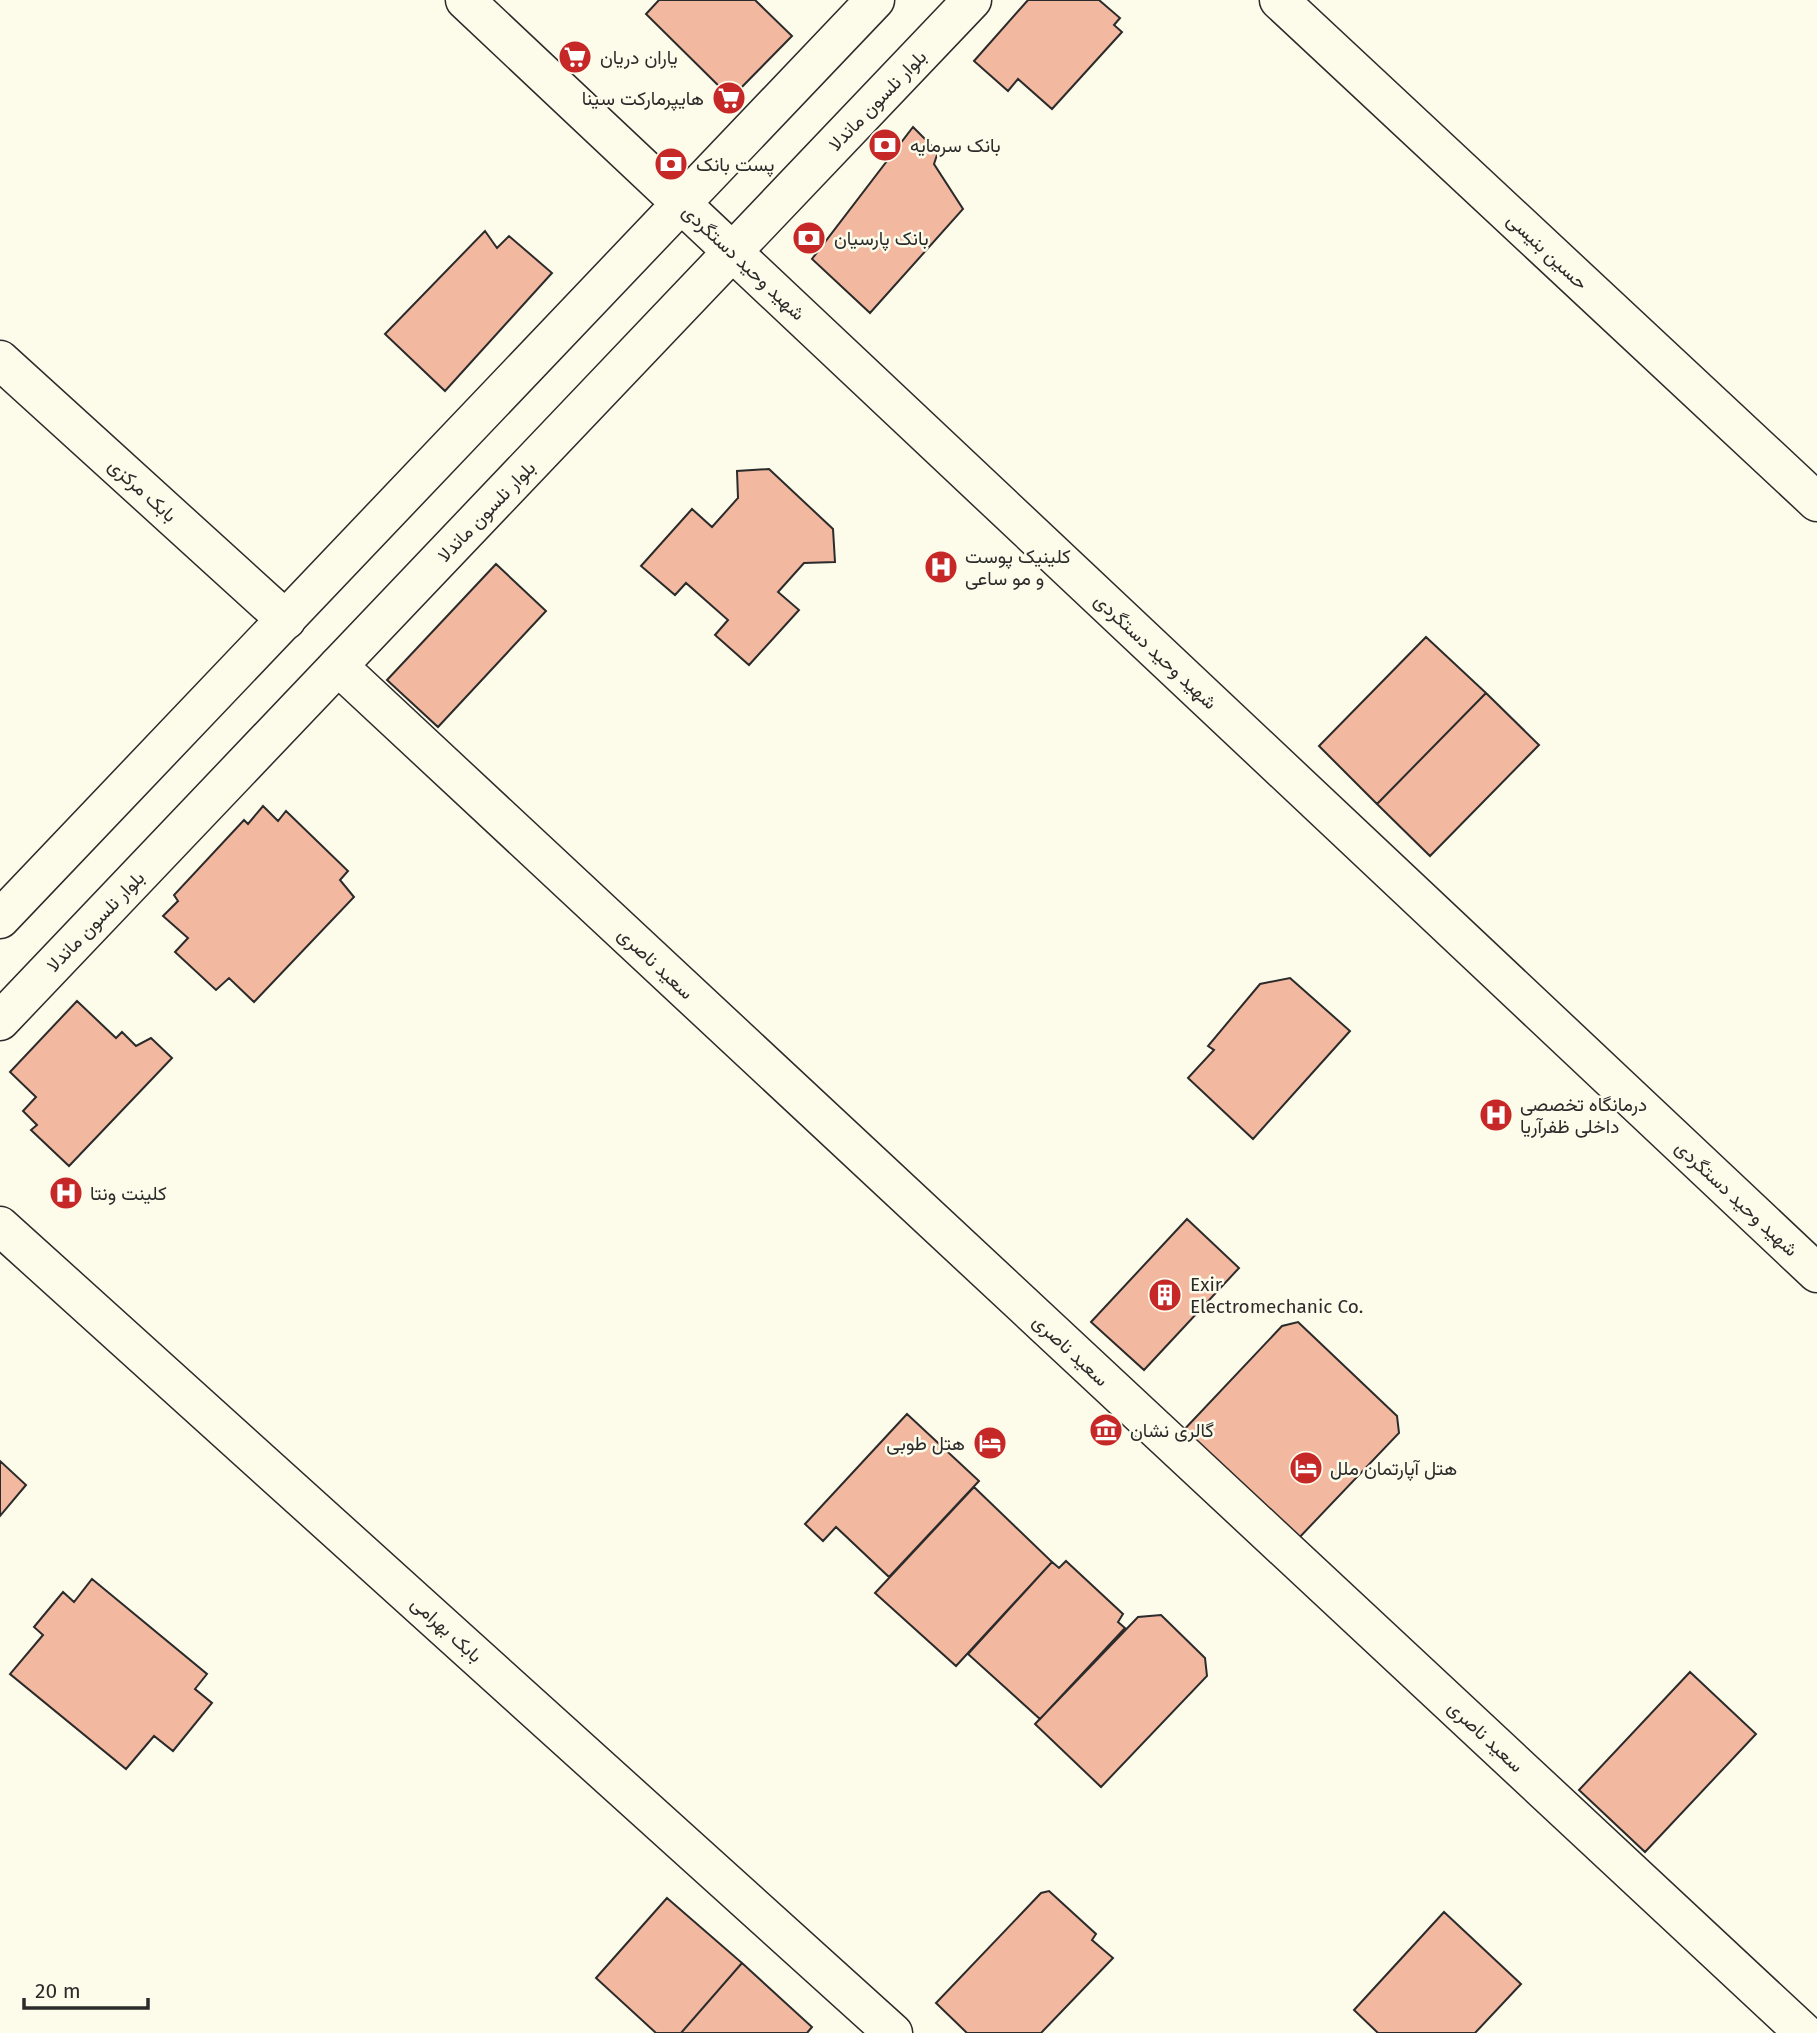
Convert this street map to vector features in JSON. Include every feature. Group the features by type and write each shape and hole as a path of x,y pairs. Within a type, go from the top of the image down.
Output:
{"main road":[{"name":"شهید وحید دستگردی","path":"465,0 1817,1273"},
{"path":"0,919 876,0"},
{"name":"بلوار نلسون ماندلا","path":"0,1021 972,0"},
{"name":"حسین بنیسی","path":"1279,0 1817,502"},
{"name":"بابک مرکزی","path":"0,360 286,620"},
{"name":"سعید ناصری","path":"338,666 1804,2033"},
{"name":"بابک بهرامی","path":"0,1226 893,2033"}],"building":[{"path":"659,0 755,0 792,36 731,98 646,14"},
{"path":"1028,0 1099,0 1120,18 1114,25 1122,32 1052,109 1018,79 1008,91 974,61"},
{"path":"913,127 938,152 934,164 963,209 870,313 812,259"},
{"path":"485,231 497,248 509,236 552,273 445,391 385,334"},
{"path":"769,469 833,529 835,562 804,563 778,592 799,610 749,665 715,635 728,620 686,583 675,595 641,566 692,509 712,527 738,498 737,471"},
{"path":"496,564 546,611 438,727 387,680"},
{"path":"1426,637 1486,693 1377,804 1319,746"},
{"path":"1486,693 1539,745 1430,856 1377,804"},
{"path":"263,806 278,821 286,811 348,871 340,880 354,897 254,1002 229,978 216,990 175,952 188,938 163,916 178,901 174,895 244,820 248,824"},
{"path":"1290,978 1350,1031 1253,1139 1188,1078 1214,1050 1208,1046 1260,984"},
{"path":"77,1001 116,1038 122,1032 136,1046 151,1038 172,1058 69,1166 31,1130 37,1125 23,1111 36,1097 10,1072"},
{"name":"Exir Electromechanic Co.","path":"1187,1219 1239,1268 1144,1370 1091,1322"},
{"path":"1298,1322 1397,1416 1399,1433 1296,1541 1180,1434 1282,1326"},
{"path":"907,1414 979,1481 889,1577 836,1527 823,1541 805,1524"},
{"path":"0,1461 26,1485 0,1516"},
{"path":"974,1487 1052,1562 956,1666 875,1593"},
{"path":"1066,1561 1123,1614 1118,1622 1125,1628 1040,1719 968,1654 1052,1562 1059,1568"},
{"path":"92,1579 207,1674 195,1689 212,1703 173,1751 154,1736 126,1769 10,1674 43,1635 34,1627 63,1592 74,1602"},
{"path":"1161,1615 1205,1658 1207,1676 1101,1787 1035,1724 1138,1617"},
{"path":"1690,1672 1756,1734 1645,1852 1579,1790"},
{"path":"1049,1891 1096,1934 1092,1940 1113,1958 1041,2033 967,2033 936,2003 1041,1893"},
{"path":"667,1898 742,1963 681,2033 656,2033 596,1978"},
{"path":"1444,1912 1521,1984 1475,2033 1378,2033 1354,2010"},
{"path":"742,1963 812,2027 807,2033 681,2033"}],"place":[{"name":"یاران دریان","path":"575,57"},
{"name":"هایپرمارکت سینا","path":"729,98"},
{"name":"بانک سرمایه","path":"885,145"},
{"name":"پست بانک","path":"671,164"},
{"name":"بانک پارسیان","path":"809,238"},
{"name":"کلینیک پوست و مو ساعی","path":"941,567"},
{"name":"درمانگاه تخصصی داخلی ظفرآریا","path":"1496,1115"},
{"name":"کلینت ونتا","path":"66,1193"},
{"name":"Exir Electromechanic Co.","path":"1165,1295"},
{"name":"گالری نشان","path":"1106,1430"},
{"name":"هتل طوبی","path":"990,1443"},
{"name":"هتل آپارتمان ملل","path":"1306,1468"}]}
